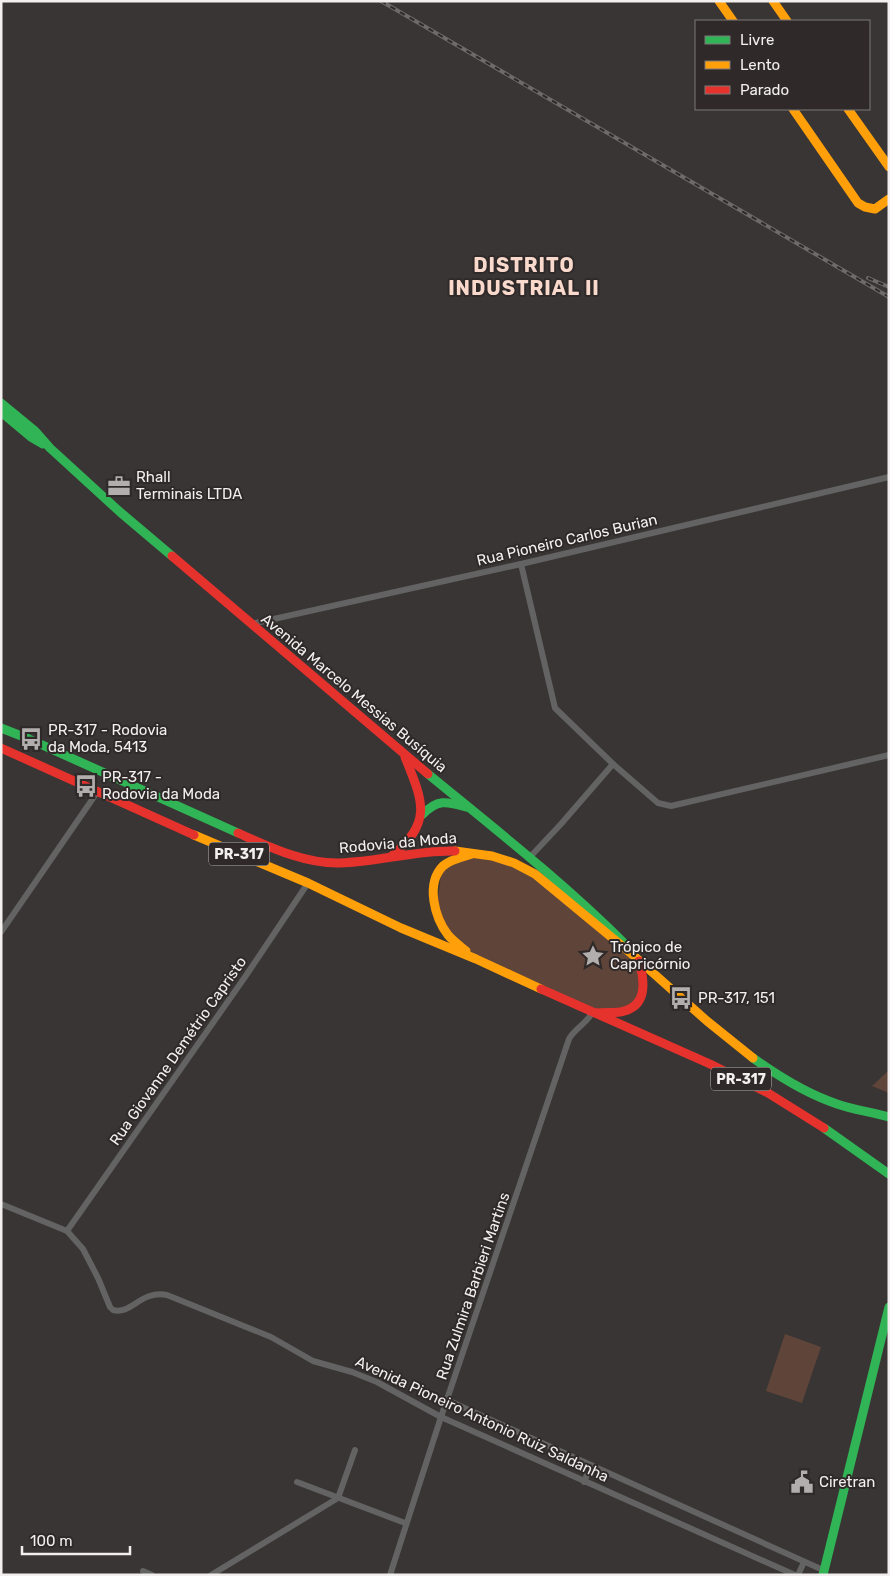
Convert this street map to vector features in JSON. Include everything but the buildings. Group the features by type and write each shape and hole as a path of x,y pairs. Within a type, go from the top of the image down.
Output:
{"main road":[{"path":"719,1 732,20"},
{"path":"773,1 786,20"},
{"path":"794,110 836,174 858,203 875,209 889,198"},
{"path":"849,110 889,167"},
{"name":"Avenida Marcelo Messias Busíquia","path":"1,403 36,431 50,448 120,512 404,755 530,857 619,937 638,959"},
{"name":"Avenida Marcelo Messias Busíquia","path":"1,412 31,437 50,448"},
{"name":"Rodovia da Moda","path":"1,728 29,738 276,850 312,861 341,863 444,850 464,850 481,852 516,863 542,880 638,959 751,1057 791,1082 835,1103 889,1117"},
{"name":"PR-317","path":"1,748 186,832 308,883 402,928 476,959 592,1013 710,1064 768,1093 816,1122 889,1174"},
{"path":"404,755 419,794 422,815"},
{"path":"392,856 413,837 422,815 438,802 447,801 471,809"},
{"path":"476,959 448,934 436,911 434,891 436,878 442,868 460,857 481,852"},
{"path":"592,1013 620,1012 630,1010 637,1004 645,987 644,975 638,959"},
{"path":"823,1573 889,1308"},
{"name":"Avenida Pioneiro Antonio Ruiz Saldanha","path":"823,1573 833,1575"}],"street":[{"name":"Rua Pioneiro Carlos Burian","path":"251,624 521,564 889,477"},
{"path":"521,564 555,708 613,764 658,803 672,806 889,756"},
{"path":"530,857 613,764"},
{"path":"3,928 98,791"},
{"name":"Rua Giovanne Demétrio Capristo","path":"67,1231 245,977 308,883"},
{"name":"Rua Zulmira Barbieri Martins","path":"390,1575 405,1523 569,1039 592,1013"},
{"name":"Avenida Pioneiro Antonio Ruiz Saldanha","path":"1,1204 67,1231 83,1249 113,1310 125,1310 144,1298 156,1294 167,1295 271,1337 313,1361 352,1372 377,1382 441,1417 796,1575"},
{"name":"Avenida Pioneiro Antonio Ruiz Saldanha","path":"447,1400 804,1562 823,1573"},
{"path":"211,1575 338,1498 355,1450"},
{"path":"584,1482 591,1465"},
{"path":"297,1482 405,1523"},
{"path":"796,1575 804,1562"},
{"path":"143,1571 152,1575"}],"shaded area":[{"path":"481,852 515,863 638,959 644,975 637,1005 592,1013 476,959 455,942 436,911 442,868"},
{"path":"889,1070 889,1093 872,1086"},
{"path":"785,1334 821,1347 802,1403 766,1391"}],"railway":[{"path":"381,1 889,297"},
{"path":"868,278 889,287"}],"traffic: fast":[{"path":"1,403 35,431 50,448 120,512 172,556"},
{"path":"1,412 31,437 43,444"},
{"path":"1,728 238,833"},
{"path":"428,774 554,878 625,944"},
{"path":"422,815 432,806 442,803 453,803 466,807"},
{"path":"753,1058 783,1078 826,1100 889,1117"},
{"path":"824,1128 889,1174"},
{"path":"823,1575 889,1307"}],"traffic: slow":[{"path":"719,1 732,20"},
{"path":"773,1 786,20"},
{"path":"794,110 858,203 875,209 889,199"},
{"path":"849,110 889,167"},
{"path":"194,835 308,883 401,928 476,959 541,989"},
{"path":"455,851 492,856 514,863 535,874 753,1058"},
{"path":"466,951 443,928 436,910 433,891 434,882 443,866 453,860 472,854"}],"traffic: jam":[{"path":"172,556 428,774"},
{"path":"1,748 194,835"},
{"path":"392,856 414,832 421,810 420,799 405,757"},
{"path":"238,833 288,854 327,863 354,862 426,852 455,851"},
{"path":"596,1013 620,1012 636,1005 640,999 643,985 639,961"},
{"path":"541,989 710,1064 768,1093 824,1128"}],"place":[{"name":"Rhall Terminais LTDA","path":"119,486"},
{"name":"PR-317 - Rodovia da Moda, 5413","path":"31,739"},
{"name":"PR-317 - Rodovia da Moda","path":"86,786"},
{"name":"Trópico de Capricórnio","path":"593,956"},
{"name":"PR-317, 151","path":"681,998"},
{"name":"Ciretran","path":"802,1482"}],"district":[{"name":"DISTRITO INDUSTRIAL II","path":"524,276"}]}
